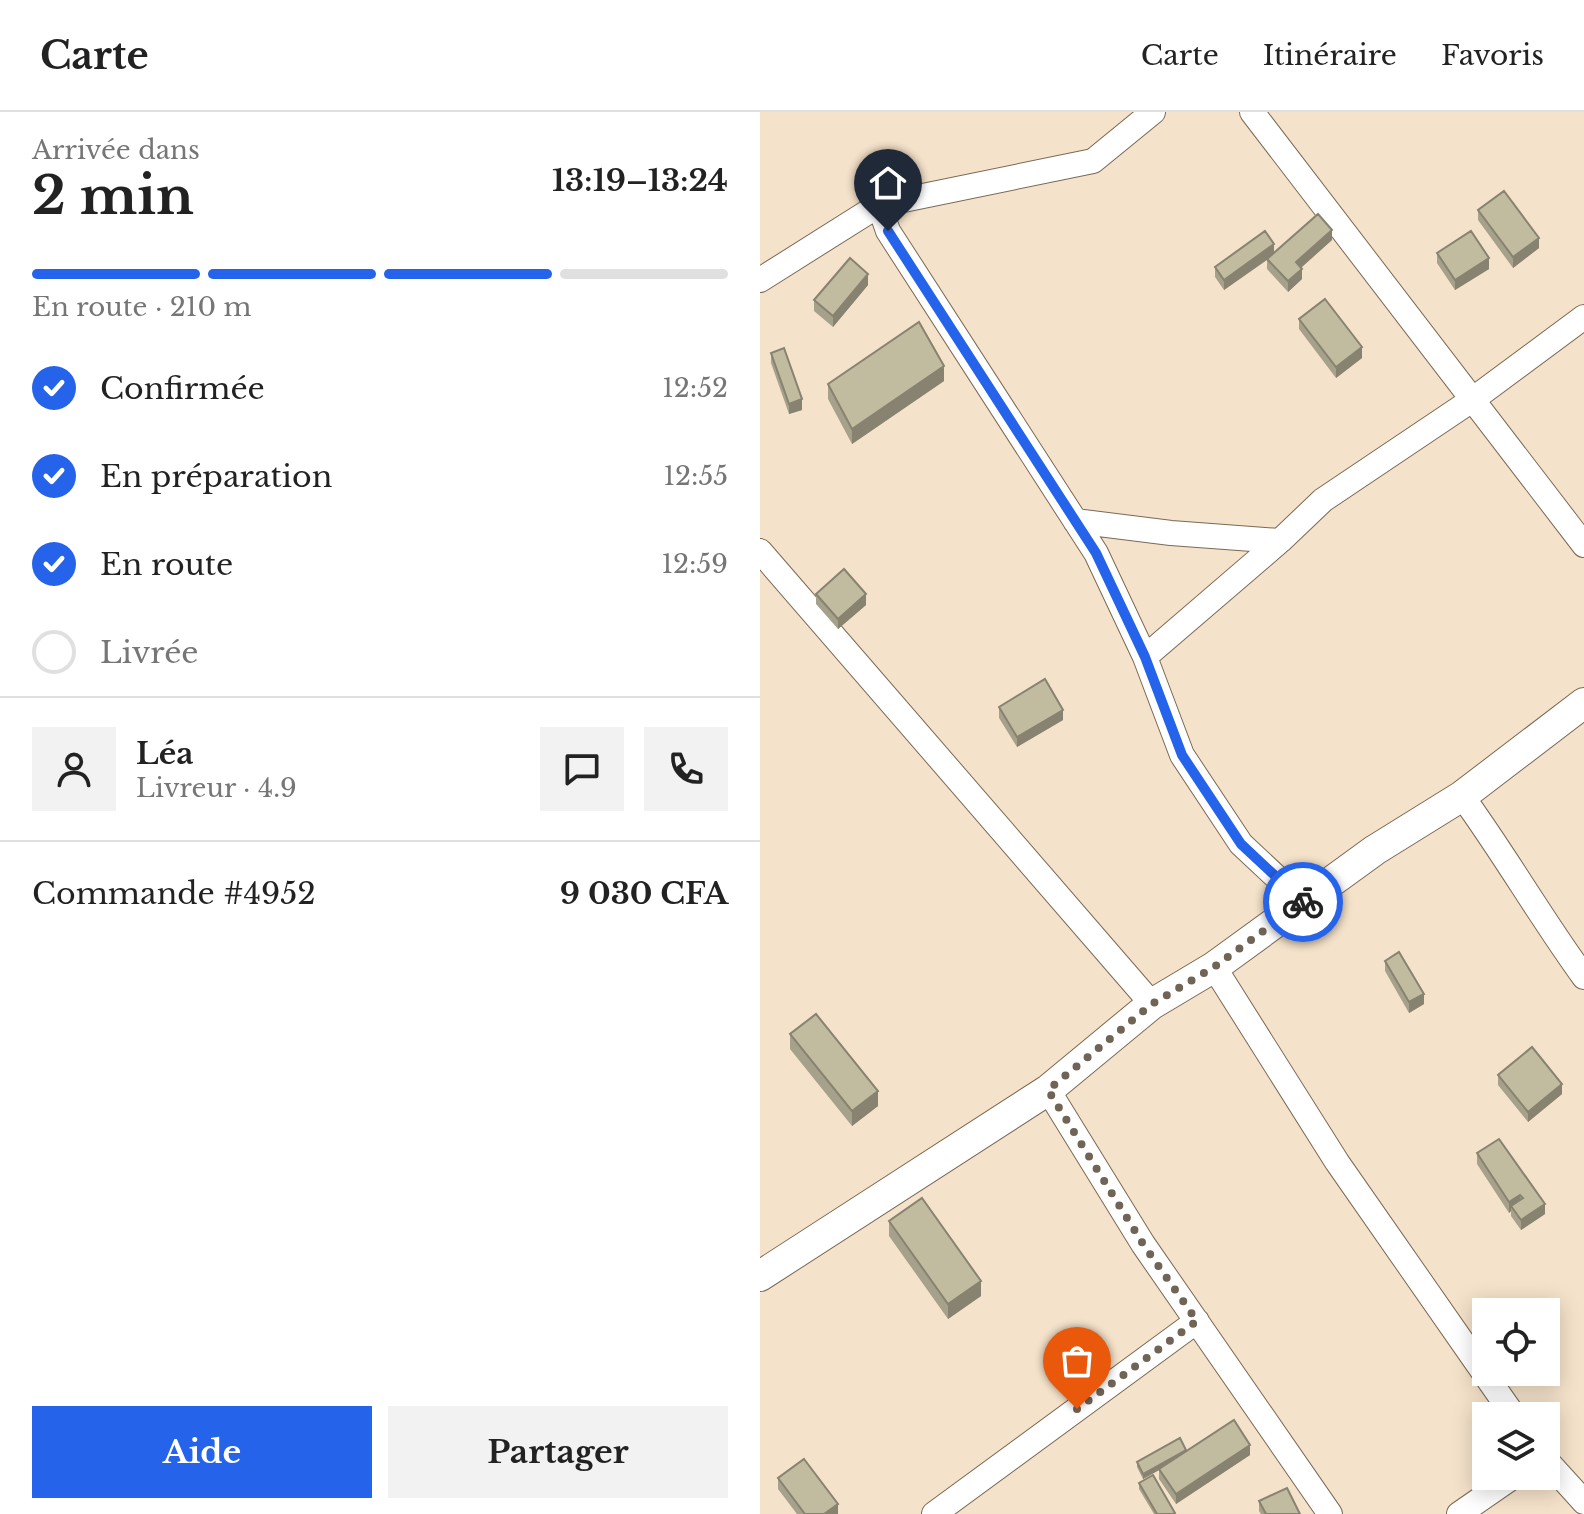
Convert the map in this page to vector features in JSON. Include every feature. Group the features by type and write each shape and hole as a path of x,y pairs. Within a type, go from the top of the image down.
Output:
{"street":[{"path":"760,280 879,205 1093,161 1153,112"},
{"path":"1252,112 1584,545"},
{"path":"879,205 888,231 1096,553 1145,657 1182,755 1241,844 1304,903"},
{"path":"1145,657 1323,500 1472,400 1584,317"},
{"path":"1075,521 1171,533 1280,541"},
{"path":"760,551 1152,1004"},
{"path":"760,1276 1048,1090 1152,1004 1214,967 1375,850 1462,796 1584,703"},
{"path":"1462,796 1584,977"},
{"path":"1214,967 1337,1162 1504,1402"},
{"path":"1048,1090 1143,1244 1330,1514"},
{"path":"934,1514 1197,1321"},
{"path":"1560,1475 1584,1502"},
{"path":"1459,1514 1494,1490"}],"building":[{"path":"1504,191 1539,238 1513,257 1478,210"},
{"path":"1318,214 1332,230 1296,262 1302,269 1288,281 1267,259"},
{"path":"1265,231 1274,244 1224,280 1215,267"},
{"path":"1471,231 1489,258 1455,280 1437,253"},
{"path":"850,258 868,274 833,316 814,300"},
{"path":"1325,299 1362,347 1336,367 1299,319"},
{"path":"919,322 944,366 852,429 828,384"},
{"path":"784,348 802,399 789,404 771,353"},
{"path":"844,569 866,594 838,619 816,594"},
{"path":"1045,679 1063,710 1017,737 999,707"},
{"path":"1399,952 1424,994 1409,1002 1385,961"},
{"path":"816,1014 878,1091 852,1111 790,1034"},
{"path":"1532,1047 1562,1084 1528,1112 1498,1075"},
{"path":"1499,1139 1545,1204 1521,1220 1511,1206 1523,1198 1520,1195 1509,1202 1477,1153"},
{"path":"922,1198 981,1281 948,1304 889,1221"},
{"path":"1234,1420 1250,1445 1176,1494 1159,1469"},
{"path":"1180,1438 1186,1450 1143,1474 1137,1462"},
{"path":"804,1459 838,1504 824,1514 805,1514 778,1478"},
{"path":"1153,1475 1175,1513 1157,1514 1139,1483"},
{"path":"1287,1488 1300,1514 1266,1514 1259,1501"}],"way so far":[{"path":"1077,1409 1197,1321 1143,1244 1048,1090 1152,1004 1214,967 1303,902"}],"route":[{"path":"888,231 1096,553 1145,657 1182,755 1241,844 1303,902"}]}
